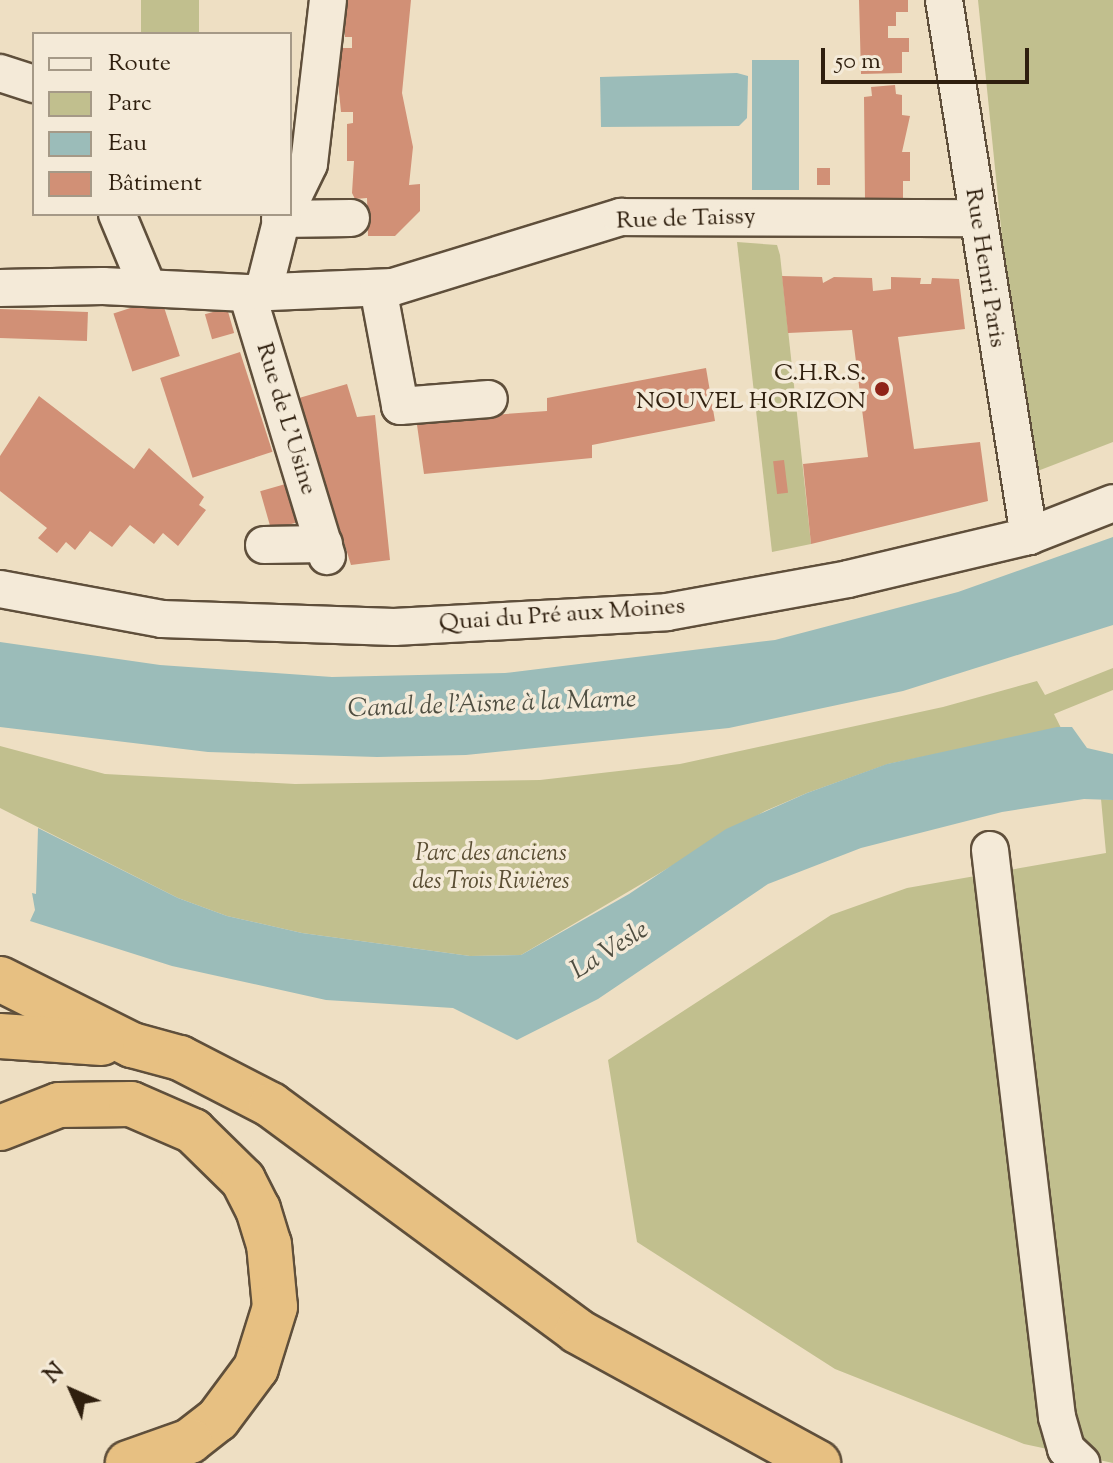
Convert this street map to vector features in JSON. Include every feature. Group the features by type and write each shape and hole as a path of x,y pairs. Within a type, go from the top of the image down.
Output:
{"highway":[{"path":"0,979 132,1045"},
{"path":"0,1036 132,1045 180,1058 271,1105 577,1331 818,1463"},
{"path":"0,1128 59,1105 93,1100 153,1110 193,1131 222,1156 258,1209 269,1244 275,1307 256,1368 218,1419 190,1441 128,1463"}],"street":[{"path":"292,192 328,0"},
{"name":"Rue Henri Paris","path":"944,0 975,218 1029,536"},
{"path":"0,73 32,83"},
{"path":"292,203 351,218"},
{"path":"118,216 148,288"},
{"path":"255,293 285,216"},
{"name":"Rue de Taissy","path":"0,288 148,288 255,293 378,288 489,261 621,217 975,218"},
{"path":"378,288 400,406 489,399"},
{"name":"Rue de L'Usine","path":"255,293 326,550 264,545"},
{"name":"Quai du Pré aux Moines","path":"0,589 162,619 394,627 667,612 848,579 1029,536 1113,503"},
{"path":"990,850 1057,1417 1066,1449 1081,1463"}],"green space":[{"path":"141,0 199,0 199,32 141,32"},
{"path":"978,0 1113,0 1113,442 1035,472 1004,257"},
{"path":"737,242 777,245 780,255 811,544 772,552"},
{"name":"Parc des anciens des Trois Rivières","path":"1113,668 1113,690 1054,714 1061,728 888,764 807,793 765,811 521,955 470,956 302,933 227,916 178,898 0,808 0,746 105,774 295,784 540,780 680,764 943,707 1037,681 1045,695"},
{"path":"1101,799 1113,800 1113,1463 1024,1444 835,1369 637,1242 608,1060 831,915 907,888 1106,853"}],"water":[{"path":"752,60 799,60 799,190 752,190"},
{"path":"737,73 748,76 747,118 739,126 601,127 600,77"},
{"name":"Canal de l'Aisne à la Marne","path":"1113,537 1113,625 903,691 729,728 466,755 377,757 208,752 0,727 0,642 160,665 332,677 505,673 775,640 958,592"},
{"name":"La Vesle","path":"1057,727 1072,727 1087,748 1113,754 1113,800 1084,799 1002,812 861,848 768,884 598,999 517,1040 453,1008 326,1000 172,966 30,921 35,910 32,893 36,894 38,828 178,898 227,916 302,933 470,956 521,955 629,894 726,829 807,793 887,764"}],"building":[{"path":"345,0 411,0 402,93 413,147 409,185 420,184 420,211 395,236 368,236 367,198 355,199 352,193 354,161 347,161 347,124 353,123 353,112 341,112 338,82 340,48 352,48 352,37 345,37"},
{"path":"859,0 908,0 908,12 896,12 896,26 888,26 888,38 909,38 909,52 902,52 902,73 861,74"},
{"path":"895,85 896,94 902,95 902,115 910,116 902,152 910,152 910,181 903,181 903,202 865,201 864,97 872,96 871,87"},
{"path":"817,168 830,168 830,185 817,185"},
{"name":"C.H.R.S. NOUVEL HORIZON","path":"782,276 822,277 823,283 834,277 872,278 873,291 891,289 891,277 921,278 920,284 931,284 932,278 959,279 965,329 898,337 914,449 980,442 988,501 811,544 803,464 868,457 852,330 788,333"},
{"path":"161,298 180,356 132,371 113,313"},
{"path":"227,308 234,333 212,339 205,314"},
{"path":"0,309 88,312 87,341 0,338"},
{"path":"240,352 272,452 193,478 160,378"},
{"path":"706,368 715,421 592,445 592,458 424,474 417,425 423,420 547,411 547,398"},
{"path":"347,384 357,417 375,415 390,560 351,565 299,398"},
{"path":"39,396 134,469 149,448 204,497 199,505 206,510 178,546 163,533 154,544 130,525 112,547 90,531 75,550 66,542 57,553 38,538 47,528 0,491 0,456"},
{"path":"784,460 788,493 777,494 773,461"},
{"path":"289,483 300,521 271,530 260,491"}],"place":[{"name":"C.H.R.S. NOUVEL HORIZON","path":"882,389"}]}
